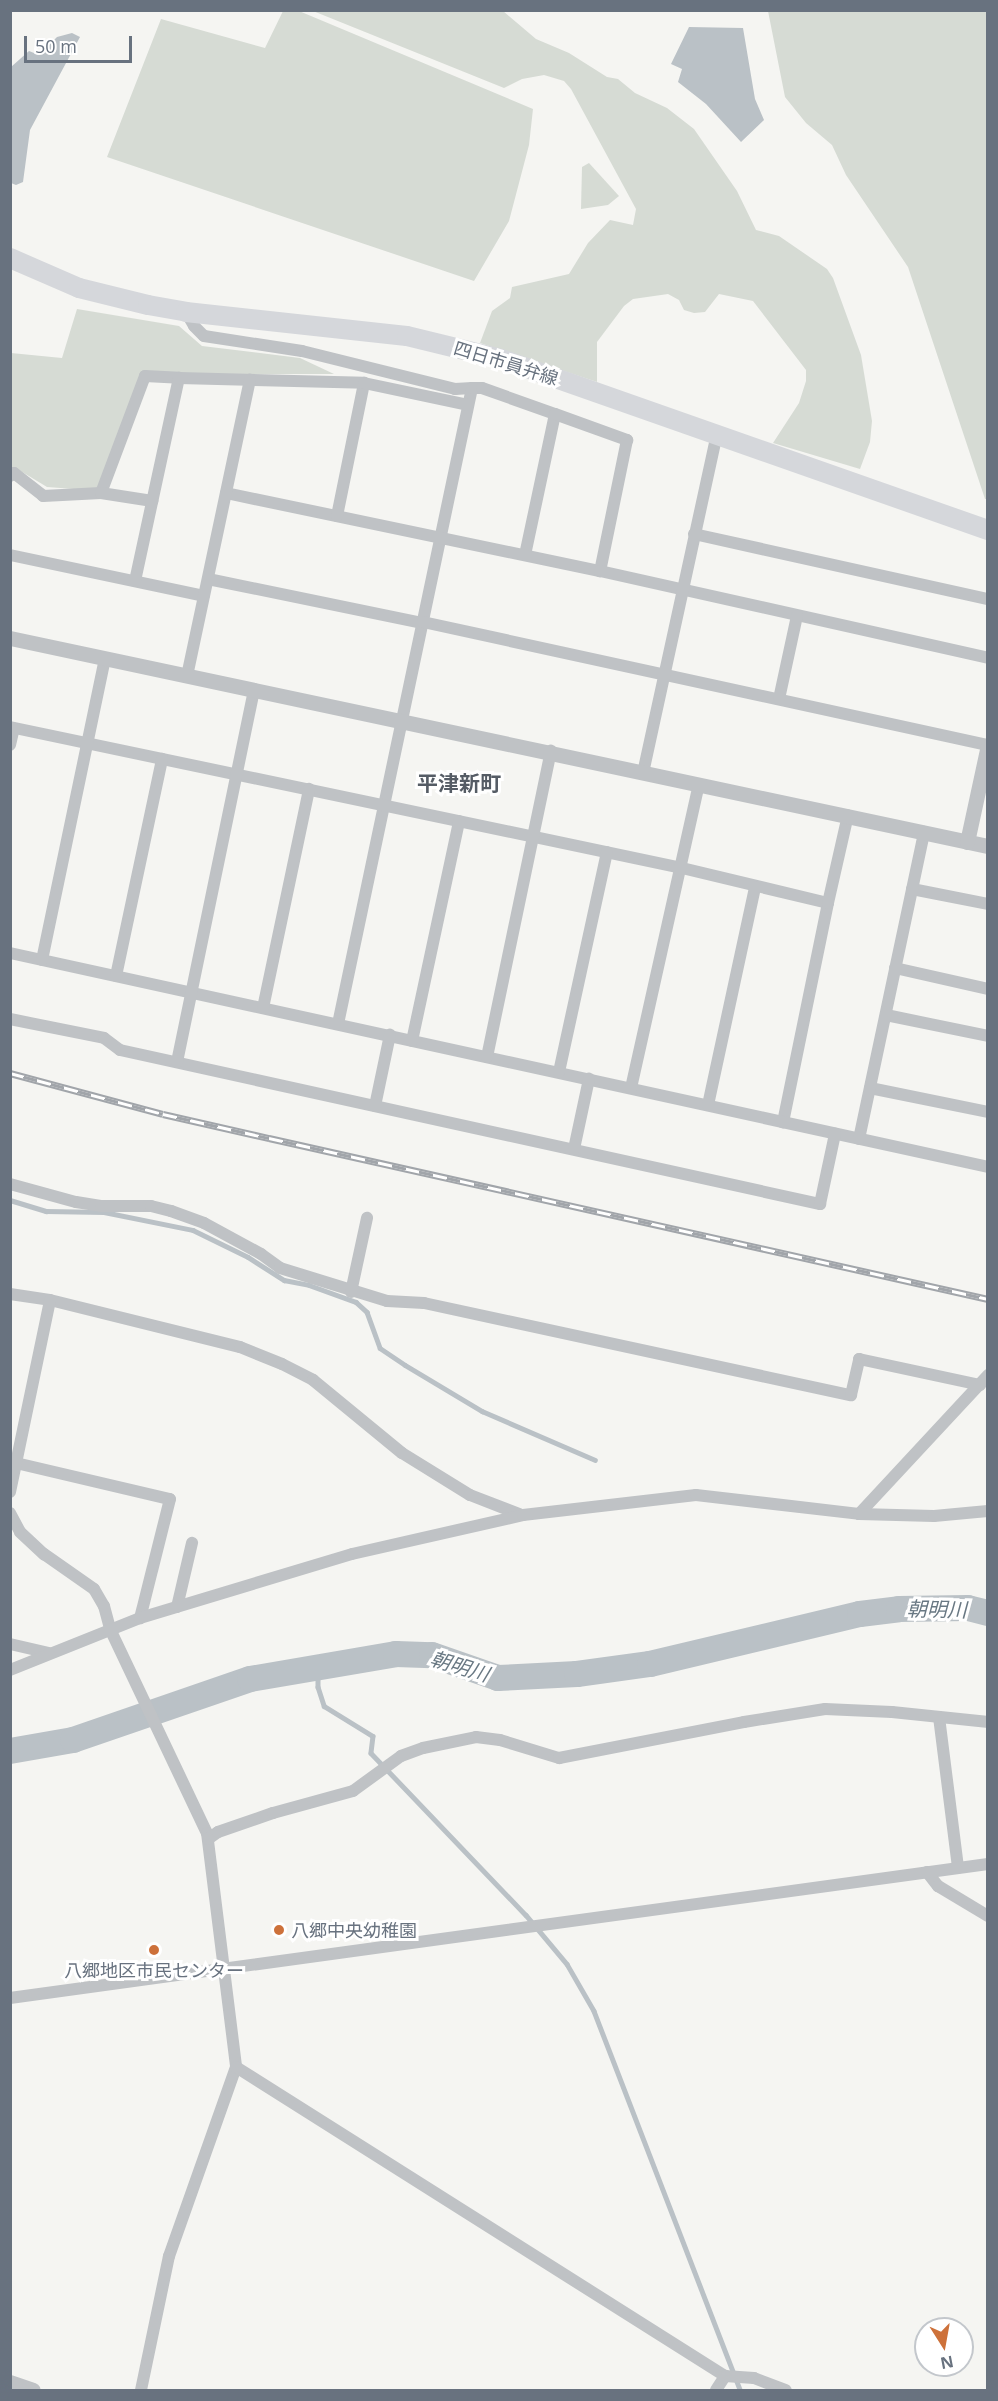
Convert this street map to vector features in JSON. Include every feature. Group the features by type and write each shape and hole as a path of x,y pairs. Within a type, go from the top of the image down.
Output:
{"main road":[{"name":"四日市員弁線","path":"10,258 80,288 186,312 407,336 501,359 987,530"}],"street":[{"path":"186,312 194,326 204,336 302,351 455,389 482,388 627,440 600,571"},
{"path":"101,493 145,376 364,382 468,405"},
{"path":"135,581 179,378"},
{"path":"187,676 250,380"},
{"path":"337,516 364,382"},
{"path":"338,1024 472,388"},
{"path":"525,555 555,414"},
{"path":"643,773 717,434"},
{"path":"10,476 14,473 43,496 101,493 152,501"},
{"path":"226,493 600,571 987,658"},
{"path":"694,534 987,599"},
{"path":"10,555 204,596"},
{"path":"208,579 664,673 987,745 967,842"},
{"path":"779,699 797,616"},
{"path":"10,638 987,846"},
{"path":"42,960 105,659"},
{"path":"177,1062 254,689"},
{"path":"10,745 12,727 608,852 828,903"},
{"path":"487,1057 551,752"},
{"path":"116,976 162,759"},
{"path":"631,1088 699,785"},
{"path":"263,1008 309,789"},
{"path":"783,1122 848,816"},
{"path":"412,1041 459,821"},
{"path":"859,1139 924,832"},
{"path":"559,1072 608,852"},
{"path":"708,1105 755,887"},
{"path":"912,889 987,904"},
{"path":"10,953 987,1167"},
{"path":"895,968 987,989"},
{"path":"886,1015 987,1036"},
{"path":"10,1019 104,1038 120,1050 820,1204 835,1134"},
{"path":"375,1106 390,1035"},
{"path":"574,1149 589,1079"},
{"path":"870,1088 987,1112"},
{"path":"10,1184 76,1202 101,1206 152,1206 171,1211 204,1223 261,1254 280,1268 351,1292 387,1301 424,1303 851,1395 859,1359 984,1380"},
{"path":"351,1292 367,1218"},
{"path":"10,1294 50,1300 240,1347 282,1364 313,1380 402,1453 421,1465 479,1499 523,1515"},
{"path":"10,1492 50,1300"},
{"path":"859,1514 984,1380"},
{"path":"16,1463 170,1499 140,1618"},
{"path":"10,1670 140,1618 352,1554 523,1515 696,1496 859,1514 934,1516 987,1511"},
{"path":"10,1513 20,1532 44,1554 94,1589 104,1606 110,1629 207,1836 236,2067 169,2256 141,2391"},
{"path":"177,1607 192,1542"},
{"path":"10,1644 49,1653"},
{"path":"207,1836 273,1813 353,1791 401,1756 423,1748 476,1737 500,1740 560,1758 744,1722 825,1709 892,1712 987,1722"},
{"path":"939,1718 958,1868"},
{"path":"10,1998 987,1864"},
{"path":"927,1872 938,1886 987,1916"},
{"path":"236,2067 726,2376 742,2376 786,2391"},
{"path":"716,2391 726,2376"},
{"path":"10,2382 33,2391"}],"shaded area":[{"path":"283,11 299,11 533,109 529,145 509,221 474,281 107,157 161,19 265,48"},
{"path":"313,11 503,11 536,39 569,53 607,77 618,79 635,93 667,108 694,129 737,191 756,230 779,236 827,269 833,278 861,355 872,421 870,442 860,469 773,443 799,403 806,381 806,370 753,301 719,294 705,312 694,313 684,310 679,300 668,294 633,299 624,306 597,342 597,382 480,343 492,311 510,298 512,287 569,274 588,243 610,220 633,225 636,209 571,89 564,81 544,75 522,79 504,88"},
{"path":"768,11 987,11 987,499 985,499 908,267 846,175 832,145 806,123 785,97"},
{"path":"689,27 743,28 755,99 764,120 741,142 706,104 678,82 682,69 671,64"},
{"path":"72,33 80,37 30,130 23,182 16,185 11,183 11,67 29,51 39,55 57,37"},
{"path":"589,163 619,196 608,205 581,209 582,167"},
{"path":"77,309 179,326 202,346 300,358 334,374 144,374 101,491 47,487 14,467 11,469 11,353 62,358"}],"waterway":[{"path":"10,1200 46,1211 104,1212 193,1230 248,1257 284,1280 309,1285 356,1302 367,1312 380,1348 405,1365 482,1411 595,1460"},
{"name":"朝明川","path":"10,1751 73,1740 250,1679 396,1654 432,1655 498,1678 577,1674 650,1664 860,1614 899,1609 968,1608 988,1613"},
{"path":"318,1667 318,1687 324,1706 373,1736 371,1753 526,1915 567,1964 594,2011 740,2390"}],"railway":[{"path":"10,1073 163,1114 988,1299"}],"place":[{"name":"八郷中央幼稚園","path":"279,1930"},
{"name":"八郷地区市民センター","path":"154,1950"}],"district":[{"name":"平津新町","path":"459,783"}]}
